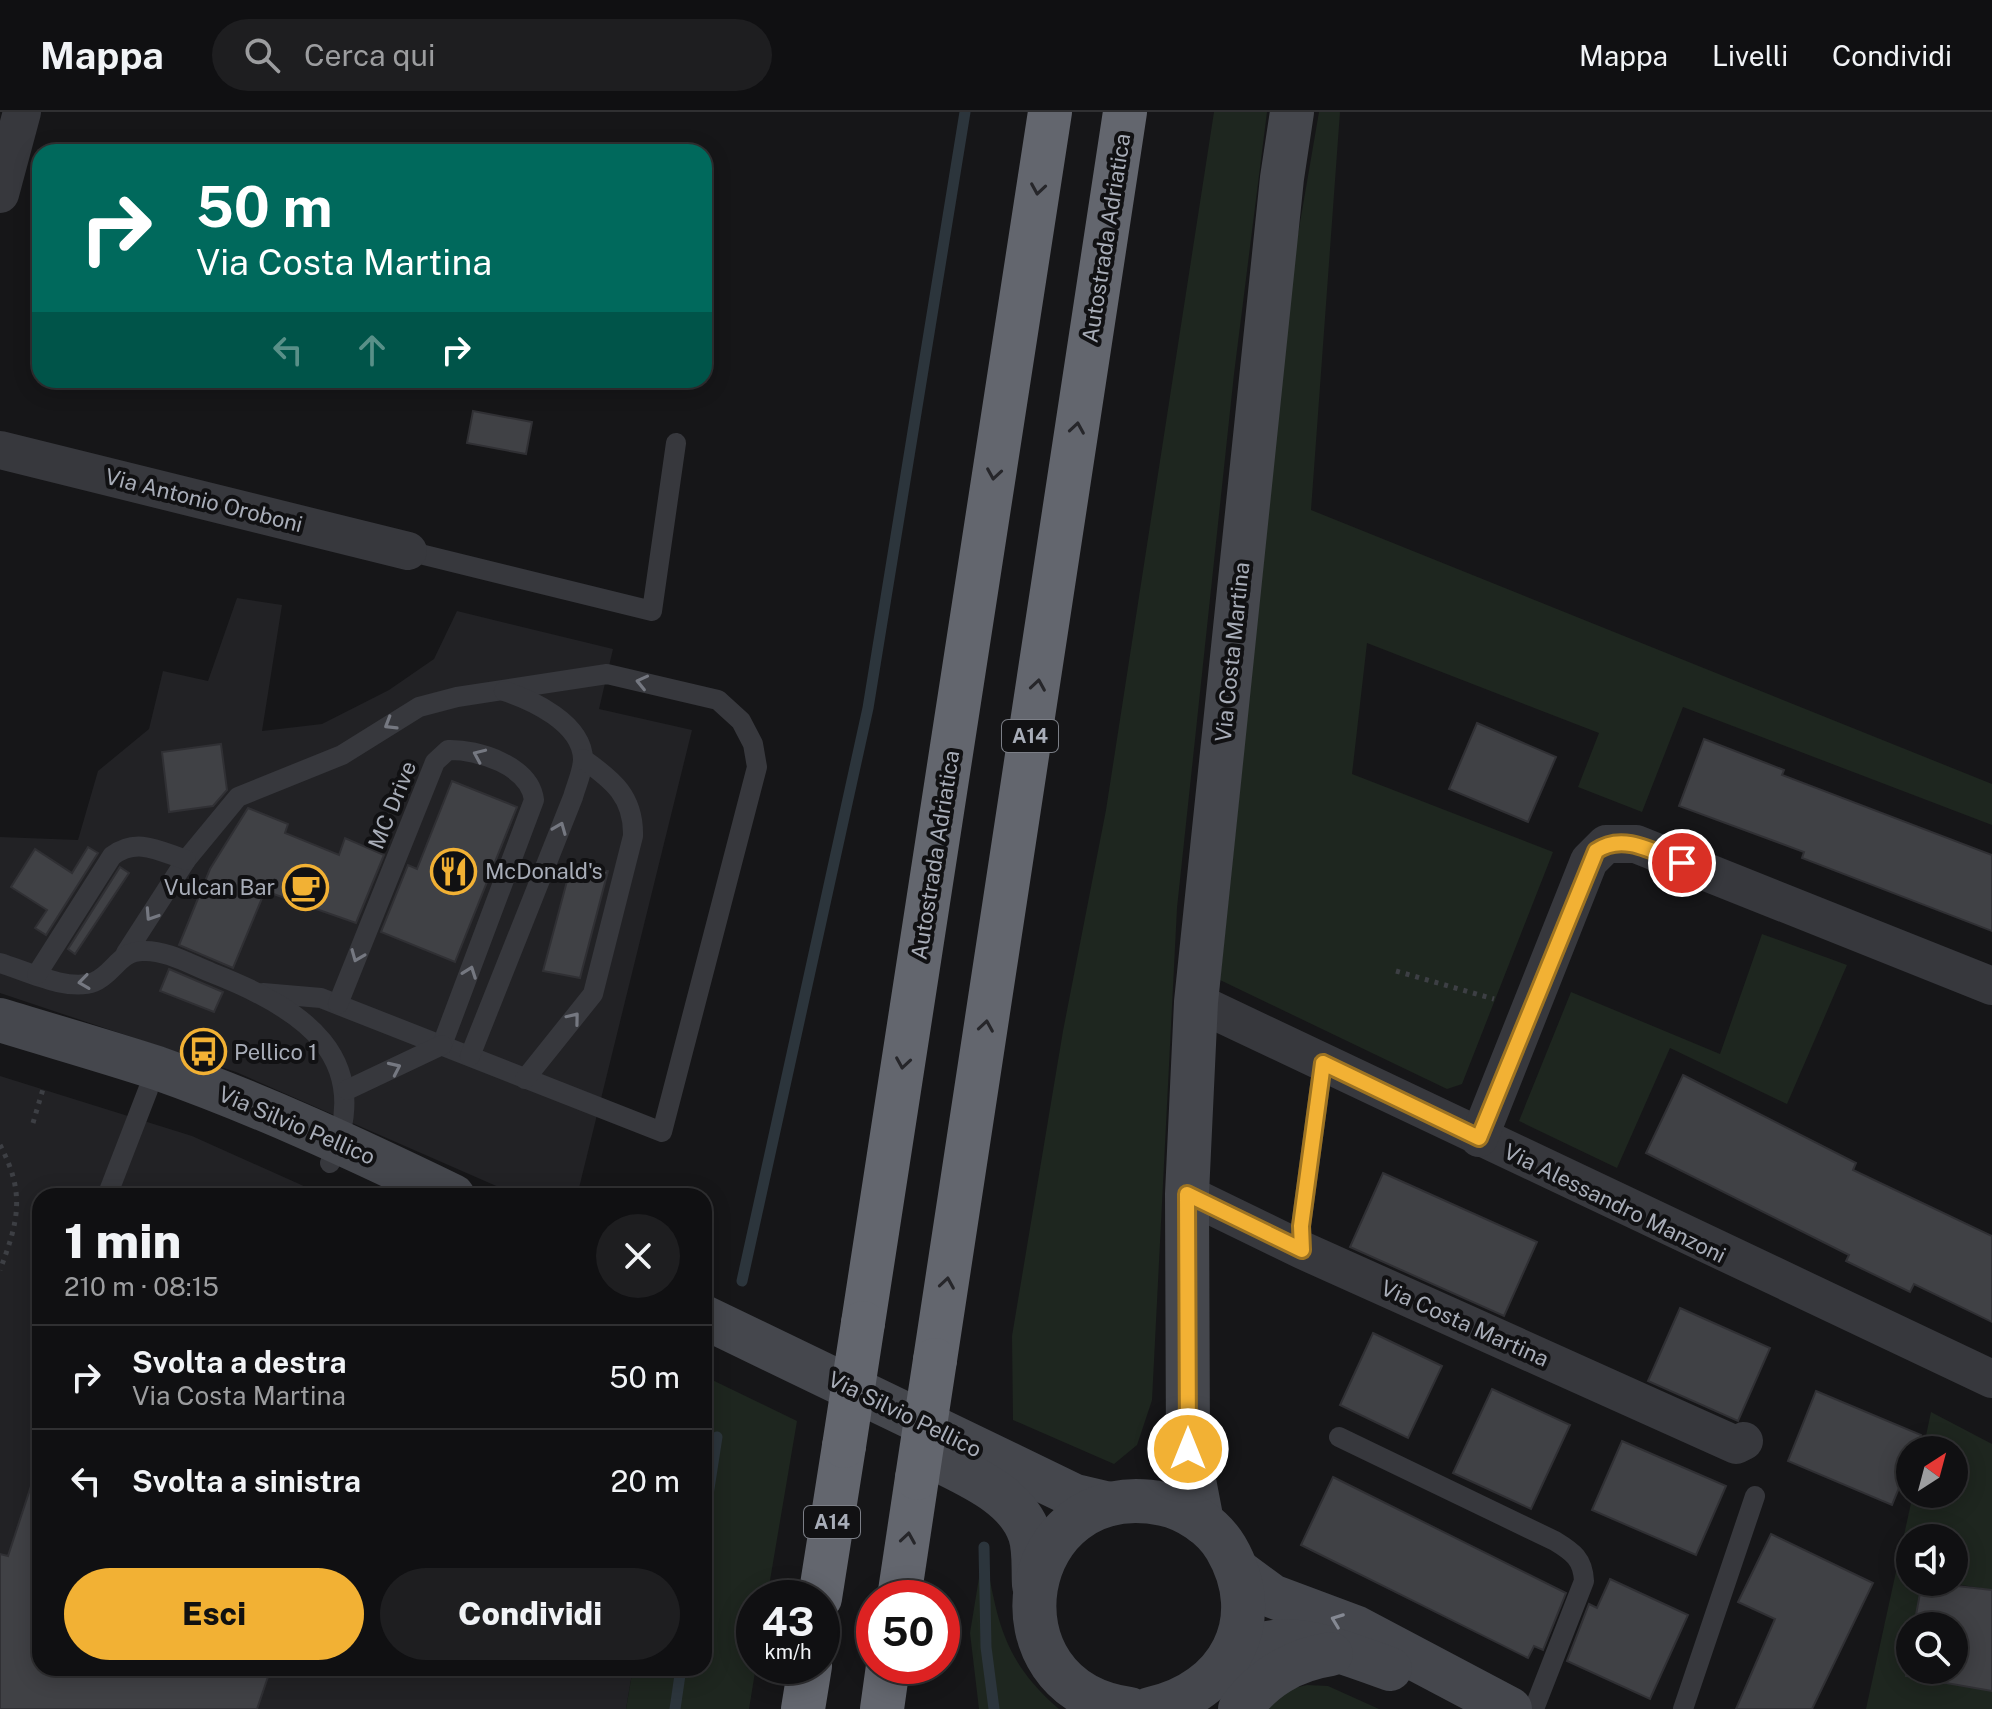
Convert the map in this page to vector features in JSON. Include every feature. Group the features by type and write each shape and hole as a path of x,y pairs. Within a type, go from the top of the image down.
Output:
{"highway":[{"name":"Autostrada Adriatica","path":"823,1580 1050,112"},
{"name":"Autostrada Adriatica","path":"902,1580 1125,112"},
{"path":"803,1709 807,1684"},
{"path":"882,1709 885,1684"}],"main road":[{"name":"Via Costa Martina","path":"1202,1522 1188,1449 1187,1194 1196,1002 1282,178 1292,112"},
{"name":"Via Silvio Pellico","path":"0,1020 156,1068 335,1152 387,1188"},
{"name":"Via Silvio Pellico","path":"0,1045 148,1090 335,1152 432,1188"},
{"name":"Via Silvio Pellico","path":"712,1321 1075,1496 1175,1507 1202,1522"},
{"name":"Via Silvio Pellico","path":"712,1350 980,1481 1023,1519 1031,1536 1033,1616 1048,1659 1056,1672 1080,1693 1116,1708"},
{"path":"1034,1585 1044,1558 1060,1534 1082,1515 1125,1502 1161,1486 1188,1449"},
{"path":"1202,1522 1224,1544 1238,1571 1243,1596 1243,1620 1238,1640 1222,1669"},
{"path":"1238,1571 1272,1596 1355,1627 1517,1708"},
{"path":"1168,1707 1203,1689 1222,1669 1249,1650 1270,1642 1341,1653 1517,1708"},
{"path":"1240,1709 1271,1676 1303,1661 1341,1653"}],"street":[{"path":"0,194 22,112"},
{"name":"Via Antonio Oroboni","path":"0,450 408,551"},
{"path":"1479,1138 1589,861 1606,844 1620,841 1636,844 1992,986"},
{"name":"Via Alessandro Manzoni","path":"1196,1002 1992,1379"},
{"name":"Via Costa Martina","path":"1187,1194 1302,1250 1736,1445 1744,1441"}],"lane":[{"path":"408,551 652,611 676,443"},
{"path":"0,963 74,985 95,982 126,953 186,860 238,797 342,755 419,707 501,690 607,674 718,700 741,721 753,744 757,767 662,1132 321,998 263,993"},
{"path":"470,1056 573,797 583,759 576,738 550,712 527,699 501,690"},
{"name":"MC Drive","path":"338,1004 435,762 448,750 468,749 523,775 532,787 534,800 442,1045"},
{"path":"525,1079 593,994 633,836 633,817 628,799 611,779 583,759"},
{"path":"37,974 112,856 125,846 141,844 186,860"},
{"path":"126,953 145,951 163,954 263,993 297,1017 320,1040 339,1067 347,1090 335,1152"},
{"path":"347,1090 442,1045"},
{"path":"1302,1250 1301,1226 1323,1063"},
{"path":"110,1188 148,1090"},
{"path":"1339,1437 1555,1541 1577,1556 1583,1567 1584,1581 1517,1708"},
{"path":"1683,1709 1755,1496"}],"path":[{"path":"1396,971 1464,988 1528,1013"},
{"path":"33,1123 43,1089"},
{"path":"0,1145 18,1201 18,1222 0,1270"}],"shaded area":[{"path":"1214,112 1267,112 1234,374 1177,908 1152,1400 1137,1445 1114,1464 1013,1420 1012,1336 1063,1031 1106,810"},
{"path":"1319,112 1340,112 1311,510 1992,784 1992,825 1683,707 1642,812 1578,787 1599,733 1367,643 1352,774 1553,852 1462,1084 1447,1089 1220,980 1296,246"},
{"path":"237,598 282,605 262,731 322,724 389,690 434,659 457,611 613,649 599,709 692,730 579,1188 501,1188 236,1072 0,993 0,837 78,840 98,771 149,729 163,671 208,681"},
{"path":"1762,934 1847,965 1787,1104 1670,1048 1617,1168 1519,1121 1571,992 1720,1054"},
{"path":"0,1076 192,1136 308,1188 32,1188 32,1676 632,1676 626,1709 0,1709"},
{"path":"712,1380 797,1421 770,1580 736,1580 736,1684 753,1684 749,1709 626,1709 632,1676 712,1676"},
{"path":"1931,1412 1992,1444 1992,1590 1968,1586 1968,1524 1906,1524 1910,1508 1968,1508 1968,1436 1926,1436"},
{"path":"984,1547 998,1616 1013,1654 1040,1691 1059,1709 979,1709 970,1633"},
{"path":"1896,1572 1896,1596 1919,1596 1917,1612 1896,1612 1896,1684 1954,1684 1992,1691 1992,1709 1866,1709"},
{"path":"1307,1685 1328,1686 1379,1709 1262,1709 1290,1689"}],"building":[{"path":"473,411 532,422 526,454 467,443"},
{"path":"1477,723 1556,757 1528,822 1449,789"},
{"path":"1704,739 1784,770 1782,775 1992,855 1992,931 1802,858 1804,852 1679,806"},
{"path":"221,744 227,790 213,806 169,812 162,752"},
{"name":"McDonald's","path":"452,781 517,807 455,962 381,932 408,865 417,869"},
{"path":"248,808 288,824 285,833 339,855 345,838 384,855 356,923 265,891 233,968 179,945 210,869"},
{"path":"88,847 98,853 46,935 35,928 47,910 11,887 35,849 72,873"},
{"path":"571,866 608,871 580,978 543,971"},
{"path":"120,867 129,873 75,954 68,949"},
{"path":"169,969 223,992 214,1012 160,991"},
{"path":"1683,1075 1856,1163 1853,1170 1992,1236 1992,1322 1914,1284 1910,1292 1846,1261 1849,1255 1646,1153"},
{"path":"1383,1173 1537,1242 1504,1316 1350,1247"},
{"path":"1680,1308 1770,1348 1738,1421 1648,1381"},
{"path":"1373,1333 1442,1366 1408,1438 1340,1405"},
{"path":"1492,1389 1570,1425 1531,1509 1453,1473"},
{"path":"1816,1391 1921,1435 1896,1436 1896,1495 1892,1505 1788,1461"},
{"path":"1622,1441 1726,1486 1696,1555 1592,1510"},
{"path":"1333,1477 1566,1593 1543,1650 1534,1646 1528,1658 1301,1545"},
{"path":"32,1483 32,1676 268,1676 257,1709 0,1709 0,1554 8,1556"},
{"path":"1771,1534 1873,1583 1812,1709 1736,1709 1775,1619 1738,1602"},
{"path":"1610,1579 1688,1615 1650,1699 1567,1661 1589,1604 1597,1608"},
{"path":"1968,1587 1992,1590 1992,1691 1952,1684 1968,1684 1968,1612 1917,1612 1919,1596 1968,1596"}],"waterway":[{"path":"742,1281 868,708 965,112"},
{"path":"712,1469 717,1437"},
{"path":"984,1547 986,1647 994,1709"},
{"path":"675,1709 680,1676"}],"place":[{"name":"McDonald's","path":"454,871"},
{"name":"Vulcan Bar","path":"306,887"},
{"name":"Pellico 1","path":"203,1052"}],"route":[{"path":"1188,1449 1187,1194 1302,1250 1301,1226 1323,1063 1479,1138 1589,861 1596,851 1606,844 1620,841 1636,844 1682,863"}]}
